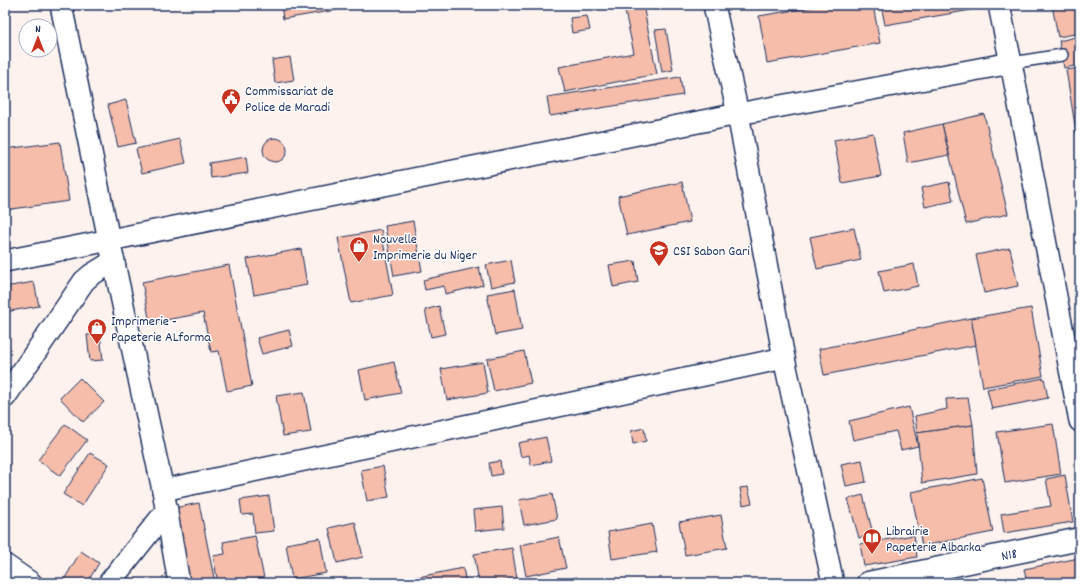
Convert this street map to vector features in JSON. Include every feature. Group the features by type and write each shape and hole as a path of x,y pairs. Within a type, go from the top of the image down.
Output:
{"main road":[{"name":"N18","path":"868,583 1080,539"}],"street":[{"path":"61,5 109,240 165,500 179,583"},
{"path":"714,5 738,114 784,358 832,583"},
{"path":"999,5 1080,421"},
{"path":"5,261 738,114 1011,63"},
{"path":"5,397 84,281 114,261"},
{"path":"109,583 165,500 784,358"},
{"path":"5,565 31,583"}],"lane":[{"path":"1011,63 1062,55"}],"building":[{"path":"281,5 366,5 283,19"},
{"path":"643,5 657,74 565,92 559,67 634,53 624,7"},
{"path":"643,5 663,5 643,9"},
{"path":"824,5 873,5 880,43 767,63 759,16"},
{"path":"881,5 970,5 971,10 885,25"},
{"path":"1052,5 1080,5 1080,33 1058,37"},
{"path":"587,16 590,30 572,33 570,18"},
{"path":"666,29 673,70 662,72 655,30"},
{"path":"1080,36 1080,65 1064,68 1059,41"},
{"path":"290,57 294,80 275,83 272,60"},
{"path":"1080,68 1080,137 1077,138 1066,70"},
{"path":"680,77 683,95 550,116 547,97"},
{"path":"126,100 136,143 118,147 108,105"},
{"path":"984,114 1008,214 966,224 942,124"},
{"path":"942,124 949,155 908,163 903,133"},
{"path":"873,133 881,176 842,183 834,140"},
{"path":"270,138 280,138 287,145 287,155 280,162 270,162 263,155 263,145"},
{"path":"180,139 186,163 142,173 136,149"},
{"path":"60,142 69,201 5,210 5,149"},
{"path":"246,157 248,173 211,178 209,163"},
{"path":"682,182 690,222 627,235 618,196"},
{"path":"949,182 953,201 925,207 921,188"},
{"path":"413,221 422,271 394,276 385,226"},
{"path":"854,228 861,260 817,269 810,237"},
{"path":"381,230 393,295 351,303 338,238"},
{"path":"1010,248 1018,286 984,293 976,255"},
{"path":"301,249 307,285 254,295 247,259"},
{"path":"511,260 515,282 491,287 486,265"},
{"path":"635,261 638,282 613,287 609,265"},
{"path":"914,264 918,286 884,293 879,271"},
{"path":"229,265 252,386 227,391 219,351 211,352 203,313 150,323 142,282"},
{"path":"479,267 483,285 445,294 444,286 425,290 423,280"},
{"path":"34,282 39,306 5,312 5,287"},
{"path":"515,289 522,330 495,335 487,294"},
{"path":"439,306 445,334 431,337 425,310"},
{"path":"1031,308 1043,376 983,387 971,318"},
{"path":"971,318 976,345 824,375 819,349"},
{"path":"289,330 293,346 262,354 257,338"},
{"path":"100,334 103,360 90,361 87,335"},
{"path":"524,351 531,383 494,391 487,359"},
{"path":"394,362 401,393 365,400 359,370"},
{"path":"483,362 488,393 447,400 441,369"},
{"path":"80,378 104,402 83,422 60,398"},
{"path":"1044,378 1048,398 992,409 987,389"},
{"path":"304,392 311,432 283,436 276,396"},
{"path":"968,398 973,425 917,433 915,416 947,409 946,399"},
{"path":"909,407 918,446 901,450 896,431 853,440 849,421"},
{"path":"65,424 87,440 60,476 38,460"},
{"path":"1053,424 1061,474 1005,483 997,432"},
{"path":"973,425 977,474 922,483 917,433"},
{"path":"644,428 646,441 633,444 631,431"},
{"path":"546,437 551,461 531,465 529,455 521,457 518,443"},
{"path":"90,453 109,464 82,506 63,494"},
{"path":"862,460 866,482 846,486 841,464"},
{"path":"500,461 502,474 491,476 489,463"},
{"path":"383,466 389,497 367,501 361,470"},
{"path":"1065,475 1073,522 1004,533 1001,514 1051,506 1046,479"},
{"path":"982,478 993,532 922,546 911,492"},
{"path":"748,487 752,503 743,505 740,488"},
{"path":"552,494 557,519 524,525 519,500"},
{"path":"863,495 873,534 859,538 848,499"},
{"path":"269,496 274,531 255,533 253,514 242,515 240,500"},
{"path":"199,503 215,583 189,583 174,508"},
{"path":"502,507 504,528 475,531 473,510"},
{"path":"721,515 727,548 685,555 679,522"},
{"path":"355,522 363,557 337,563 329,528"},
{"path":"652,524 657,552 612,559 608,532"},
{"path":"914,535 917,557 864,566 860,544"},
{"path":"255,536 264,578 238,583 218,583 213,556 225,554 223,542"},
{"path":"559,537 566,568 526,576 520,545"},
{"path":"320,538 326,573 292,579 286,544"},
{"path":"512,548 517,579 493,583 479,583 474,554"},
{"path":"81,551 99,563 87,583 62,583"},
{"path":"1079,558 1080,582 1027,583 1024,569"},
{"path":"463,568 466,583 419,583 418,577"},
{"path":"577,577 579,583 552,583"}],"place":[{"name":"Commissariat de Police de Maradi","path":"231,115"},
{"name":"Nouvelle Imprimerie du Niger","path":"359,263"},
{"name":"CSI Sabon Gari","path":"659,267"},
{"name":"Imprimerie - Papeterie ALforma","path":"97,345"},
{"name":"Librairie Papeterie Albarka","path":"872,555"}]}
